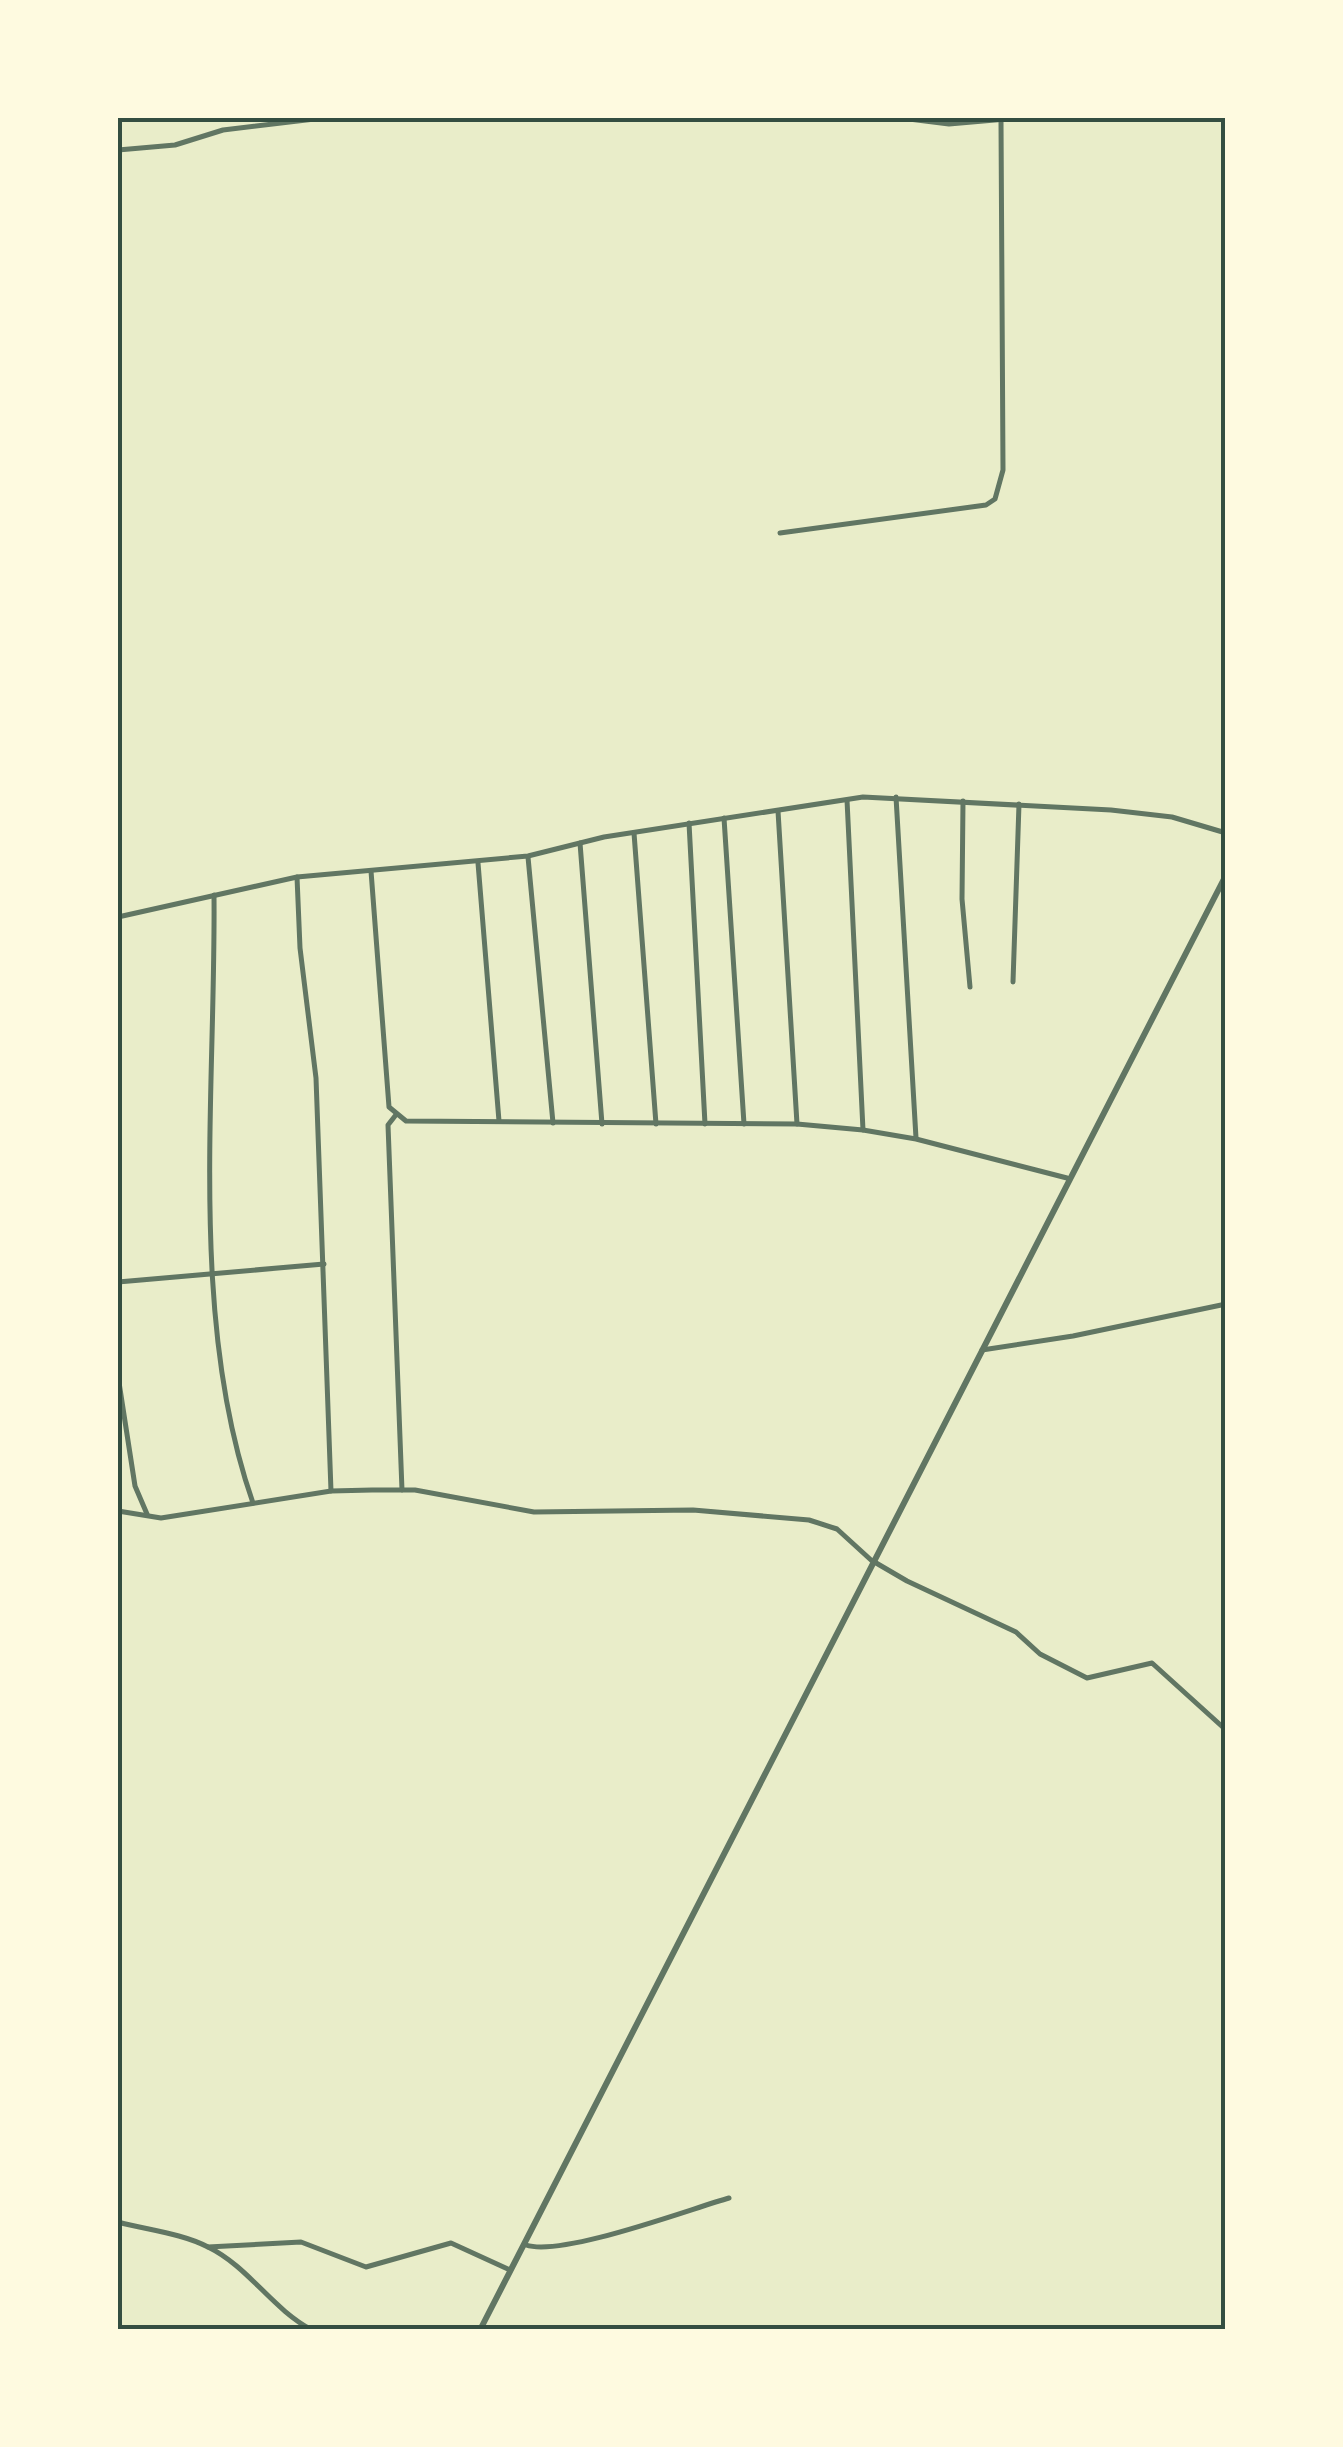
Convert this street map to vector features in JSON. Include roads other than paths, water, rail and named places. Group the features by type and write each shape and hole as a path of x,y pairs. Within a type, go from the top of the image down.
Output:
{"street":[{"path":"118,150 175,145 224,130 324,118"},
{"path":"901,118 949,124 1018,118"},
{"path":"780,533 986,505 995,499 1002,470 1001,121"},
{"path":"896,797 916,1139"},
{"path":"847,800 862,1130"},
{"path":"118,917 297,877 528,856 634,832 847,800 963,800 1172,817 1226,833"},
{"path":"963,800 962,899 970,987"},
{"path":"1013,982 1019,804"},
{"path":"778,812 796,1124"},
{"path":"724,818 744,1124"},
{"path":"689,823 705,1124"},
{"path":"634,832 656,1124"},
{"path":"580,842 602,1124"},
{"path":"528,856 553,1123"},
{"path":"478,863 499,1121"},
{"path":"371,872 389,1107 394,1116 406,1121 796,1124 862,1130 916,1139 1067,1178"},
{"path":"480,2330 871,1560 1226,875"},
{"path":"297,877 300,948 316,1078 331,1491"},
{"path":"214,896 211,1275 233,1447 253,1503"},
{"path":"394,1116 388,1125 402,1490"},
{"path":"118,1282 324,1264"},
{"path":"979,1350 1073,1336 1226,1304"},
{"path":"118,1376 127,1448 147,1514"},
{"path":"118,1511 161,1518 331,1491 402,1490 512,1511 692,1510 809,1520 837,1529 871,1560 1016,1632 1040,1654 1087,1678 1152,1663 1226,1730"},
{"path":"526,2245 541,2250 573,2243 729,2198"},
{"path":"118,2222 208,2247 301,2242 366,2266 422,2247 450,2243 510,2271"},
{"path":"208,2247 248,2276 286,2316 312,2330"}]}
